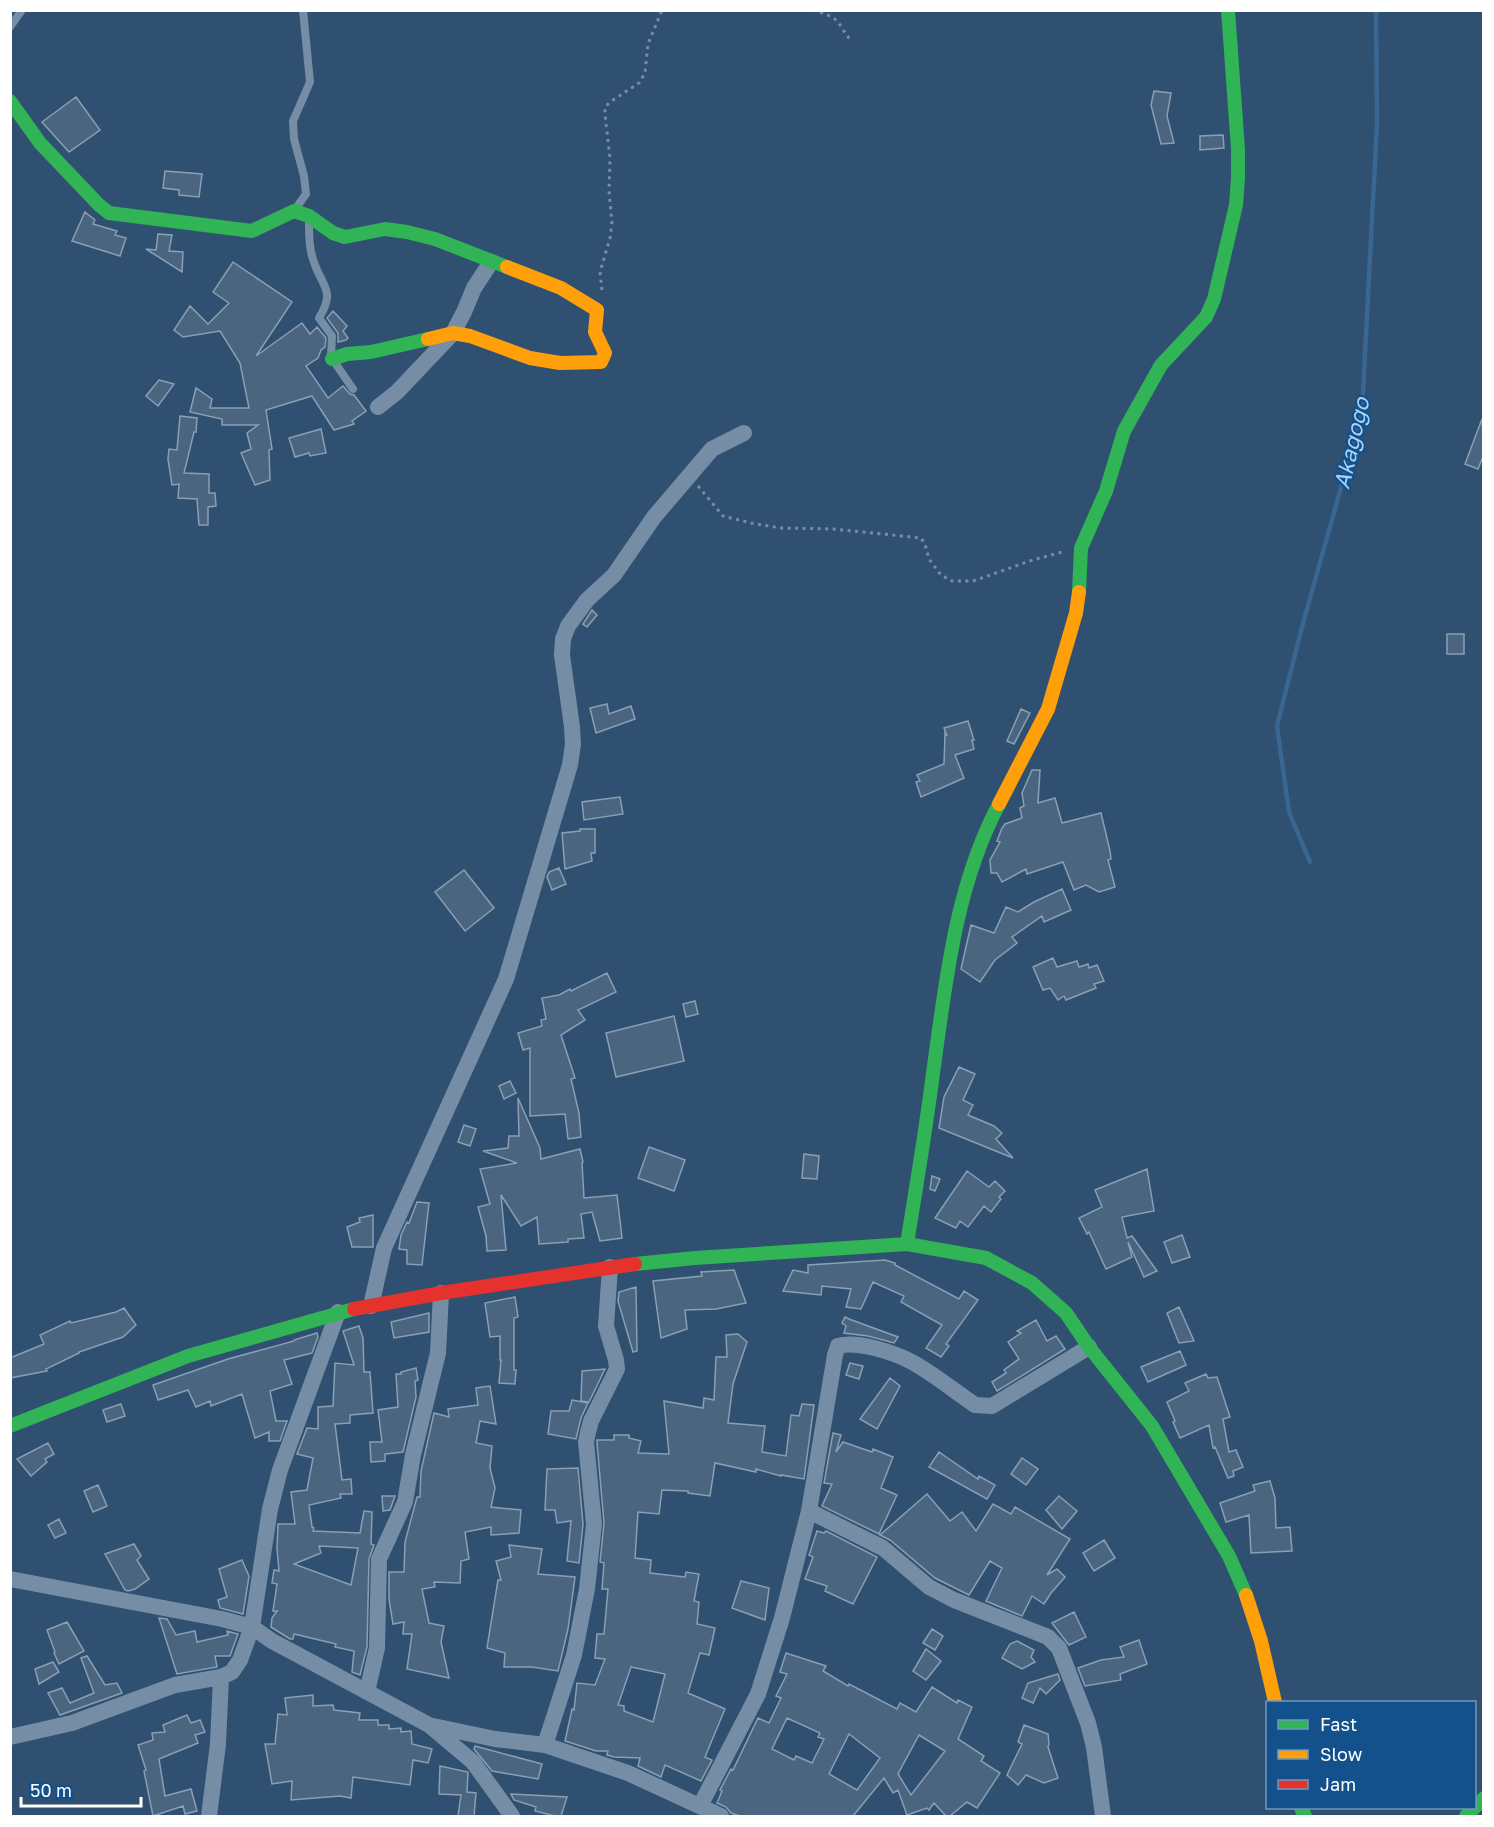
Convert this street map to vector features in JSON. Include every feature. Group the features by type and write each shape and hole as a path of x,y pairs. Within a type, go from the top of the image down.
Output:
{"street":[{"path":"907,1244 947,968 967,880 989,822 1052,700 1076,613 1081,548 1106,491 1124,431 1161,365 1206,317 1214,299 1236,205 1238,150 1228,10"},
{"path":"10,101 40,143 99,206 110,213 252,231 294,211 309,216 333,233 345,237 385,229 435,239 561,288 597,310 594,326 596,340 605,353 601,362 562,362 522,356 465,334 453,333 332,359"},
{"path":"378,407 397,392 453,333 474,288 491,262"},
{"path":"371,1306 384,1248 506,979 570,765 573,744 562,655 563,639 586,600 614,575 654,517 712,449 744,433"},
{"path":"10,1426 188,1356 338,1312 441,1293 610,1267 695,1258 907,1244 986,1258 1032,1283 1066,1313 1089,1347 1152,1426 1229,1556 1255,1622 1275,1701"},
{"path":"545,1745 574,1655 587,1589 594,1524 586,1442 591,1421 617,1369 606,1326 610,1267"},
{"path":"367,1692 377,1648 379,1559 405,1502 413,1455 438,1353 441,1293"},
{"path":"10,1737 72,1723 176,1685 221,1677 232,1672 240,1660 252,1627 270,1509 280,1470 338,1312"},
{"path":"700,1806 758,1694 782,1618 809,1511 838,1346 847,1344 875,1349 911,1361 975,1405 986,1407 992,1406 1089,1347"},
{"path":"809,1511 883,1548 929,1587 954,1600 1048,1637 1059,1648 1088,1723 1094,1747 1103,1816"},
{"path":"10,1579 222,1618 252,1627 272,1641 429,1725 473,1762 512,1816"},
{"path":"208,1816 218,1744 221,1677"},
{"path":"429,1725 495,1739 545,1745 628,1773 721,1816"}],"lane":[{"path":"10,27 22,10"},
{"path":"294,211 306,194 304,176 294,139 293,122 310,82 303,10"},
{"path":"309,216 308,243 315,266 327,288 326,307 318,318 332,336 331,357 352,389"}],"path":[{"path":"597,310 602,288 600,272 612,223 609,191 610,158 605,107 639,83 645,73 648,44 662,10"},
{"path":"813,10 836,20 844,34 852,41"},
{"path":"688,477 704,492 723,516 782,528 832,529 921,538 929,559 941,575 952,581 973,581 1033,560 1081,548"}],"building":[{"path":"1154,91 1171,93 1167,116 1174,143 1161,144 1151,105"},
{"path":"76,97 100,130 69,152 42,122"},
{"path":"1223,135 1224,148 1200,150 1200,136"},
{"path":"165,171 202,174 199,197 179,195 179,190 163,188"},
{"path":"85,212 95,220 93,224 117,231 115,235 126,238 120,256 72,241"},
{"path":"158,234 172,235 169,251 183,252 182,272 146,249 156,250"},
{"path":"233,262 292,302 256,356 302,323 310,334 317,327 326,338 325,347 318,358 306,366 328,398 343,386 354,395 366,411 352,421 354,424 334,430 312,396 266,410 272,449 269,450 270,480 255,485 241,453 251,449 247,433 258,425 222,425 222,419 190,412 196,388 212,399 210,408 249,408 240,363 220,331 183,337 174,330 190,306 208,324 229,303 213,292"},
{"path":"333,311 347,326 343,331 348,338 346,340 338,342 338,333 327,318"},
{"path":"159,380 174,384 158,406 146,396"},
{"path":"180,416 197,418 196,432 194,432 184,473 209,474 209,493 215,493 216,506 208,507 208,525 199,525 197,499 178,498 179,484 172,485 168,459 169,449 177,450"},
{"path":"1482,419 1484,454 1478,469 1465,464"},
{"path":"321,429 326,453 310,456 309,453 295,457 289,438"},
{"path":"592,610 597,615 587,627 583,624"},
{"path":"1447,634 1464,634 1464,654 1447,654"},
{"path":"607,704 609,714 631,706 635,719 596,733 590,708"},
{"path":"1021,709 1030,713 1014,744 1007,741"},
{"path":"968,721 974,740 972,740 974,749 955,755 964,778 921,797 916,782 920,781 917,775 944,764 945,733 947,736 944,728"},
{"path":"1032,770 1040,770 1038,803 1055,798 1062,823 1101,813 1110,851 1111,859 1108,860 1115,887 1099,892 1086,885 1074,890 1063,862 1027,874 1026,869 1002,882 997,873 991,873 990,860 1000,842 997,841 1002,828 1005,824 1022,818 1020,808 1024,806 1022,793"},
{"path":"620,797 623,814 584,820 582,802"},
{"path":"580,829 595,829 595,853 591,853 592,861 565,869 562,833 580,831"},
{"path":"559,868 566,884 552,890 547,877 549,872"},
{"path":"464,870 494,908 465,931 435,892"},
{"path":"1062,889 1071,910 1044,922 1042,916 1012,937 1017,943 995,960 980,982 961,969 971,925 994,933 1006,907 1018,912"},
{"path":"1053,958 1057,967 1077,961 1079,967 1088,964 1089,968 1097,965 1104,981 1094,984 1096,988 1066,1000 1064,996 1058,1000 1050,988 1043,990 1033,967"},
{"path":"607,973 616,992 578,1010 585,1020 561,1035 575,1078 571,1079 579,1113 581,1137 568,1139 565,1114 530,1116 530,1048 523,1050 518,1033 542,1026 541,1020 546,1019 542,998 559,995 570,989 571,991"},
{"path":"695,1001 698,1014 686,1017 683,1004"},
{"path":"674,1016 684,1061 616,1077 606,1033"},
{"path":"959,1067 975,1074 963,1100 973,1105 968,1115 994,1126 1002,1133 996,1139 1013,1158 939,1128 944,1097"},
{"path":"510,1081 516,1093 504,1099 499,1086"},
{"path":"518,1098 540,1148 541,1159 580,1149 583,1162 584,1198 617,1195 622,1238 600,1241 592,1212 581,1214 584,1238 568,1239 568,1242 539,1244 537,1217 521,1226 501,1195 506,1250 487,1251 486,1236 478,1207 490,1204 480,1169 517,1163 483,1151 508,1148 509,1136 519,1136"},
{"path":"464,1125 476,1129 470,1146 458,1142"},
{"path":"649,1147 685,1160 674,1191 638,1178"},
{"path":"804,1154 819,1156 817,1179 802,1178"},
{"path":"1147,1169 1154,1211 1122,1217 1127,1238 1132,1236 1157,1271 1144,1277 1128,1242 1132,1257 1106,1269 1089,1232 1087,1234 1079,1218 1102,1207 1095,1190"},
{"path":"967,1171 989,1187 995,1181 1005,1191 991,1212 984,1206 968,1227 960,1221 956,1228 935,1218"},
{"path":"932,1176 940,1179 935,1191 930,1189"},
{"path":"417,1202 429,1203 422,1265 407,1264 407,1250 399,1249 401,1235 407,1222 409,1223"},
{"path":"373,1215 373,1247 352,1247 347,1227 360,1222 359,1218"},
{"path":"1182,1235 1190,1257 1172,1263 1164,1242"},
{"path":"885,1260 895,1263 959,1299 964,1291 978,1300 946,1344 949,1346 941,1357 926,1348 942,1325 901,1302 904,1296 873,1282 861,1309 846,1307 851,1289 822,1286 821,1295 783,1291 793,1270 808,1273 808,1265"},
{"path":"734,1270 746,1303 716,1309 685,1310 687,1329 661,1338 653,1281 702,1276 701,1272"},
{"path":"636,1287 637,1351 633,1352 618,1301 619,1292"},
{"path":"515,1297 518,1317 514,1318 515,1384 499,1383 500,1336 490,1337 485,1303"},
{"path":"1179,1307 1194,1341 1179,1343 1167,1313"},
{"path":"124,1308 136,1325 123,1337 79,1352 46,1369 47,1371 10,1378 10,1358 44,1344 40,1335 70,1321 71,1323"},
{"path":"429,1313 429,1332 394,1338 391,1322"},
{"path":"845,1317 898,1337 894,1343 844,1333 846,1326 842,1323"},
{"path":"1036,1320 1047,1341 1056,1336 1065,1349 997,1391 992,1382 1006,1373 1004,1370 1019,1359 1008,1342 1021,1333 1017,1331"},
{"path":"359,1326 363,1338 364,1372 370,1372 373,1413 350,1415 350,1423 335,1424 342,1480 351,1479 352,1494 340,1494 341,1498 309,1505 313,1531 360,1533 364,1511 372,1512 371,1544 374,1545 369,1559 367,1647 360,1675 352,1672 354,1651 335,1647 336,1644 294,1634 293,1639 290,1639 271,1627 272,1618 277,1611 273,1611 277,1584 272,1583 274,1570 279,1571 278,1524 295,1524 291,1492 307,1490 313,1458 297,1454 307,1428 318,1429 318,1407 333,1406 335,1363 354,1365 343,1331","holes":["319,1546 358,1548 351,1585 294,1564 321,1553"]},
{"path":"317,1333 318,1337 312,1353 284,1360 292,1384 270,1391 276,1421 287,1421 280,1441 269,1441 269,1432 255,1438 242,1394 211,1406 210,1401 196,1407 188,1390 158,1400 153,1385 228,1359"},
{"path":"738,1334 747,1342 733,1384 728,1423 765,1426 762,1452 786,1456 791,1415 799,1416 802,1404 814,1405 804,1479 715,1463 710,1496 688,1493 688,1491 662,1490 659,1514 638,1512 635,1558 651,1560 650,1573 685,1577 686,1572 699,1574 694,1601 699,1602 697,1624 715,1628 709,1655 700,1653 688,1693 725,1709 705,1757 712,1760 701,1781 665,1765 661,1777 638,1766 640,1758 614,1757 607,1755 608,1751 596,1751 565,1741 572,1709 574,1710 577,1683 595,1685 605,1659 595,1658 597,1634 604,1634 608,1589 602,1589 604,1563 600,1562 604,1523 597,1440 614,1440 614,1435 629,1435 629,1438 641,1441 638,1453 669,1454 664,1401 703,1408 704,1398 714,1400 716,1357 727,1357 726,1335","holes":["631,1667 665,1674 653,1722 624,1711 624,1706 618,1705"]},
{"path":"1180,1351 1186,1365 1148,1382 1141,1367"},
{"path":"850,1363 863,1366 859,1379 846,1375"},
{"path":"416,1368 418,1380 415,1381 416,1397 403,1452 385,1454 385,1461 371,1462 370,1442 382,1442 378,1410 398,1407 396,1374"},
{"path":"605,1369 589,1402 581,1401 582,1371"},
{"path":"1206,1374 1208,1378 1217,1377 1230,1417 1223,1419 1229,1452 1236,1450 1243,1467 1233,1471 1234,1476 1228,1478 1215,1447 1213,1448 1209,1425 1180,1438 1167,1402 1189,1391 1185,1383"},
{"path":"890,1378 900,1386 877,1429 860,1419"},
{"path":"490,1386 496,1424 480,1421 476,1443 492,1446 490,1468 495,1488 491,1507 521,1510 519,1533 491,1535 491,1527 465,1532 469,1559 461,1561 460,1583 434,1582 435,1587 422,1589 429,1623 444,1626 441,1642 449,1678 407,1669 412,1634 403,1634 404,1622 393,1624 389,1599 389,1572 404,1572 405,1542 417,1497 420,1497 421,1471 434,1413 449,1417 448,1409 478,1405 476,1388"},
{"path":"572,1400 588,1403 581,1418 576,1439 548,1434 551,1411 569,1411"},
{"path":"121,1404 125,1416 107,1422 103,1410"},
{"path":"833,1433 841,1435 836,1452 843,1442 872,1452 873,1449 893,1457 881,1488 897,1495 879,1534 822,1506 832,1484 824,1483"},
{"path":"48,1443 54,1454 45,1459 47,1462 31,1476 17,1459"},
{"path":"939,1452 978,1479 979,1476 995,1485 987,1499 929,1467"},
{"path":"1022,1458 1038,1469 1026,1485 1011,1474"},
{"path":"578,1468 583,1524 579,1563 567,1561 571,1521 557,1523 555,1510 545,1510 547,1469"},
{"path":"1270,1481 1275,1498 1276,1528 1290,1527 1292,1551 1251,1553 1249,1515 1226,1522 1220,1503 1255,1491 1253,1485"},
{"path":"98,1485 107,1506 93,1512 84,1491"},
{"path":"927,1494 950,1521 962,1512 976,1531 993,1504 1011,1514 1015,1507 1070,1539 1047,1575 1057,1569 1065,1577 1044,1604 1032,1596 1022,1616 986,1601 1002,1568 990,1561 969,1595 935,1578 890,1540 880,1535"},
{"path":"382,1496 395,1496 390,1510 383,1511"},
{"path":"1059,1496 1077,1511 1062,1529 1046,1510"},
{"path":"59,1519 66,1533 55,1538 48,1525"},
{"path":"817,1531 824,1533 826,1531 877,1557 853,1604 825,1591 827,1586 805,1579 813,1557 809,1555"},
{"path":"1104,1540 1115,1558 1094,1571 1083,1553"},
{"path":"134,1544 141,1556 137,1560 149,1579 128,1591 125,1590 105,1554"},
{"path":"509,1545 542,1549 538,1574 575,1577 568,1629 558,1671 532,1667 504,1667 505,1653 487,1648 498,1580 501,1580 496,1561 511,1557"},
{"path":"242,1560 249,1576 243,1614 220,1608 218,1600 227,1597 219,1569"},
{"path":"741,1581 769,1588 765,1620 732,1608"},
{"path":"1074,1612 1086,1637 1069,1645 1052,1623"},
{"path":"159,1618 167,1619 176,1635 195,1631 197,1642 228,1635 227,1631 238,1634 230,1656 215,1656 217,1667 177,1674"},
{"path":"67,1622 84,1651 59,1664 47,1630"},
{"path":"932,1629 943,1636 935,1650 923,1643"},
{"path":"1139,1640 1147,1664 1120,1674 1121,1680 1085,1686 1078,1668 1101,1660 1124,1657 1120,1647"},
{"path":"1017,1641 1034,1650 1031,1657 1035,1662 1022,1669 1002,1658 1010,1644"},
{"path":"926,1649 941,1661 926,1680 913,1671"},
{"path":"786,1653 826,1666 823,1671 848,1686 849,1684 897,1709 900,1703 916,1712 932,1687 957,1703 958,1700 972,1707 958,1739 984,1756 981,1761 1000,1773 977,1808 967,1802 950,1816 946,1816 934,1803 929,1810 927,1808 907,1815 898,1790 893,1793 884,1778 853,1816 740,1816 731,1813 726,1807 717,1803 722,1791 720,1790 731,1769 733,1770 758,1718 769,1723 781,1698 776,1696 787,1674 780,1672","holes":["787,1718 820,1733 818,1737 824,1739 812,1763 796,1756 794,1760 772,1749","849,1734 880,1758 857,1790 829,1774","919,1735 945,1751 911,1795 898,1774"]},
{"path":"87,1656 105,1685 117,1683 122,1693 60,1715 48,1693 62,1688 70,1703 94,1693 81,1658"},
{"path":"53,1662 59,1672 39,1684 35,1669"},
{"path":"1058,1674 1060,1680 1046,1694 1040,1688 1033,1703 1022,1698 1028,1683"},
{"path":"313,1695 313,1706 333,1705 334,1710 360,1713 359,1720 378,1720 378,1725 389,1725 389,1729 401,1728 401,1732 411,1731 412,1744 432,1749 428,1763 413,1760 410,1785 353,1777 351,1798 340,1796 291,1800 292,1781 272,1784 265,1744 275,1744 278,1714 287,1715 285,1698"},
{"path":"187,1715 191,1723 200,1720 205,1732 195,1735 198,1743 159,1759 165,1796 191,1789 197,1811 185,1814 183,1806 153,1816 144,1771 146,1770 138,1745 153,1740 152,1733 165,1732 163,1725"},
{"path":"1024,1725 1048,1734 1048,1747 1058,1778 1044,1783 1026,1775 1018,1785 1007,1775 1022,1744 1018,1742"},
{"path":"475,1746 542,1764 538,1779 492,1771 474,1749"},
{"path":"440,1766 468,1772 467,1792 476,1793 474,1816 458,1816 461,1795 439,1794"},
{"path":"511,1794 567,1797 561,1816 555,1816 535,1811 536,1807 514,1800"}],"waterway":[{"name":"Akagogo","path":"1310,862 1289,812 1277,726 1362,412 1377,123 1376,10"}],"traffic: fast":[{"path":"1079,592 1081,548 1106,491 1124,431 1161,365 1206,317 1214,299 1236,205 1238,178 1228,10"},
{"path":"10,101 40,143 109,213 252,231 294,211 309,216 333,233 345,237 385,229 407,232 435,239 507,267"},
{"path":"332,359 347,354 371,352 428,339"},
{"path":"907,1244 954,935 972,868 999,804"},
{"path":"635,1264 907,1244 986,1258 1032,1283 1066,1313 1089,1347 1152,1426 1229,1556 1246,1595"},
{"path":"10,1426 188,1356 354,1309"},
{"path":"1476,1806 1484,1798"},
{"path":"1302,1809 1305,1816"},
{"path":"1466,1816 1473,1809"}],"traffic: slow":[{"path":"428,339 453,333 470,336 530,358 560,363 601,362 605,353 595,332 597,310 561,288 507,267"},
{"path":"999,804 1048,709 1076,613 1079,592"},
{"path":"1246,1595 1261,1641 1275,1701"}],"traffic: jam":[{"path":"354,1309 441,1293 635,1264"}]}
